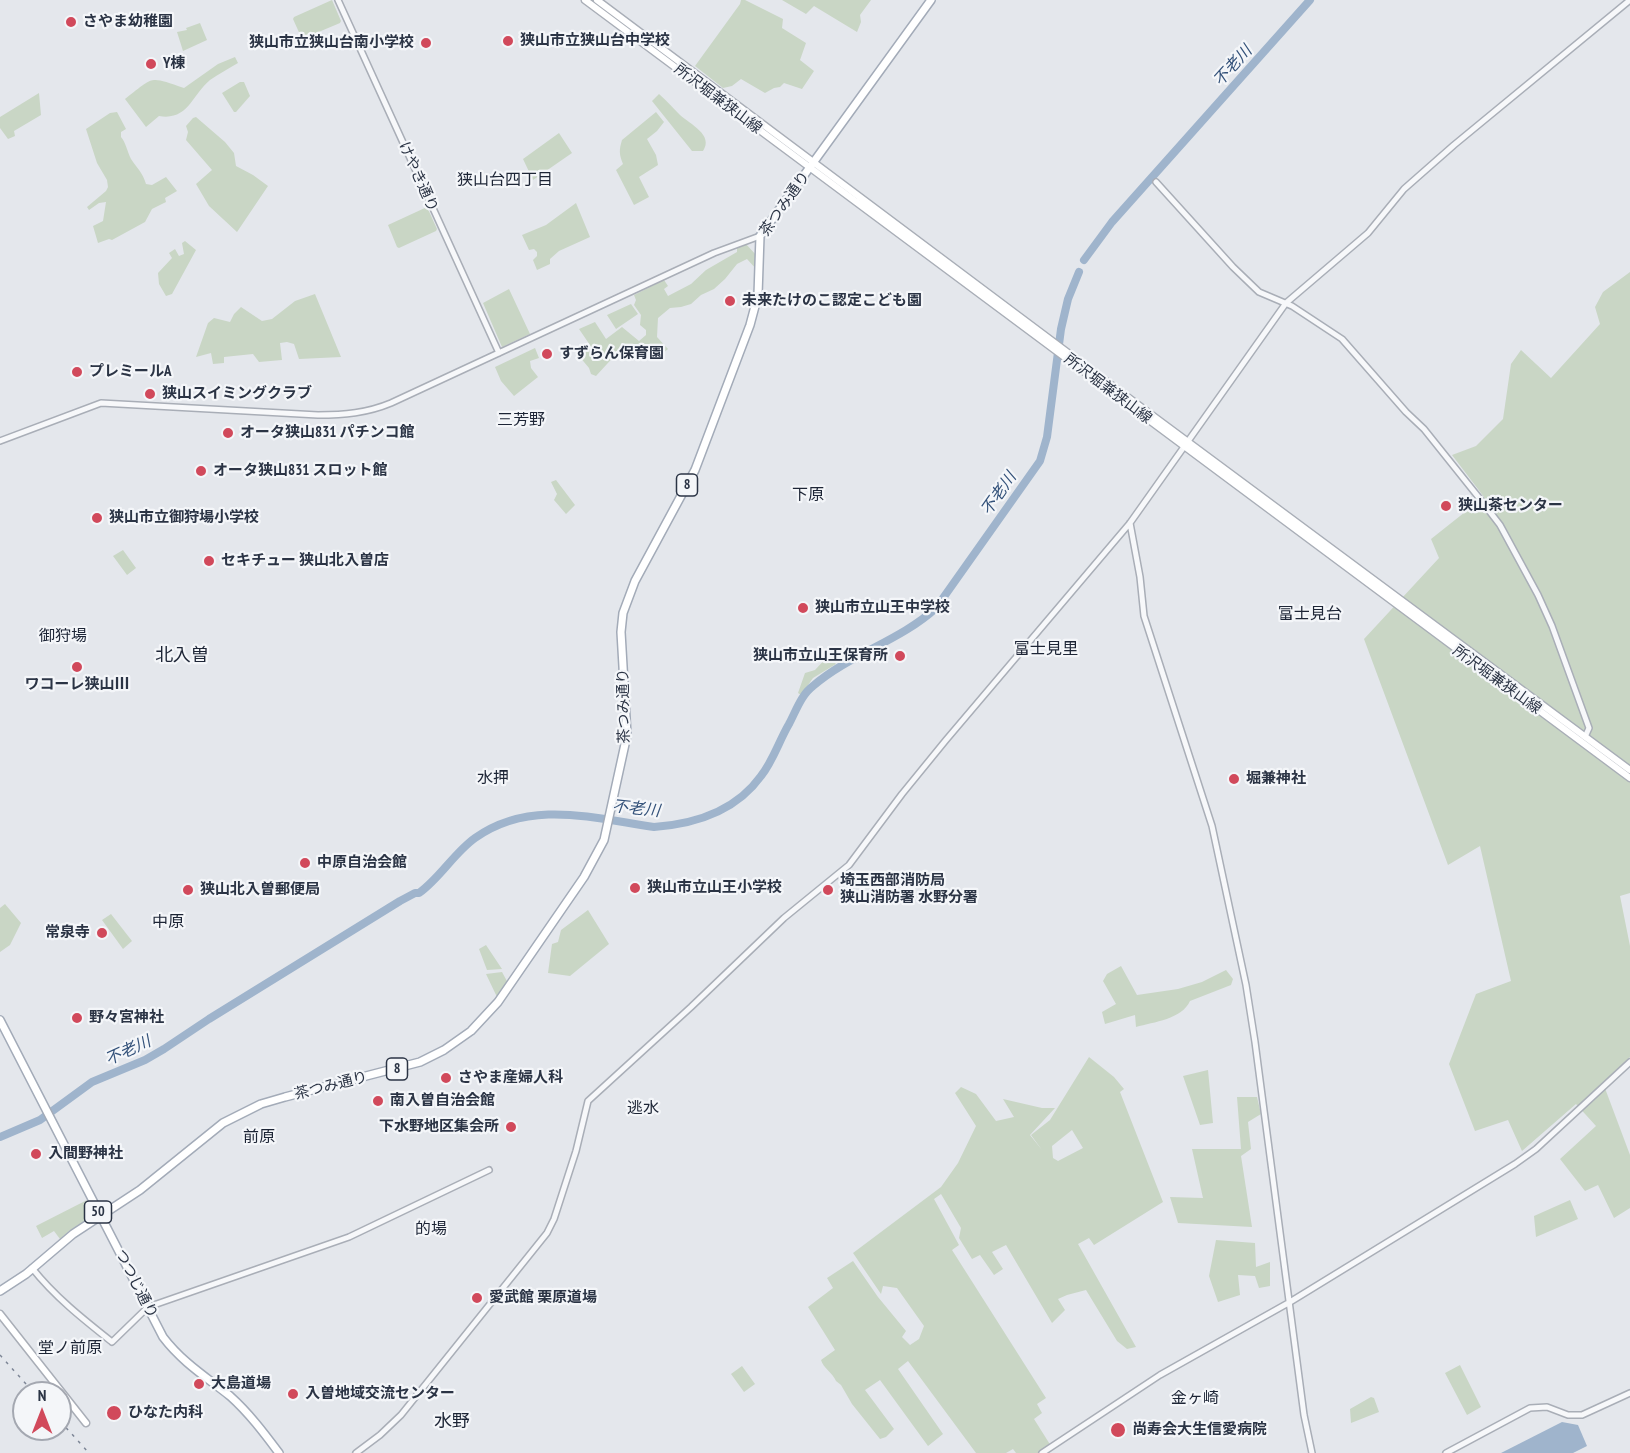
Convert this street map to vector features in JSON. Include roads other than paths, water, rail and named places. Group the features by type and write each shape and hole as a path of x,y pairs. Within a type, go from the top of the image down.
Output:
{"main road":[{"name":"所沢堀兼狭山線","path":"585,0 1055,346 1630,778"},
{"name":"所沢堀兼狭山線","path":"597,0 812,166"},
{"name":"茶つみ通り","path":"100,1216 140,1190 211,1132 250,1110 285,1097 408,1066 444,1050 471,1032 498,1002 584,877 604,840 627,735 621,632 623,613 635,581 695,470 750,325 758,295 760,236 932,0"},
{"name":"所沢堀兼狭山線","path":"1186,444 1630,770"},
{"name":"つつじ通り","path":"0,1020 170,1347 192,1368 235,1402 263,1431 279,1453"},
{"name":"8","path":"0,1292 73,1234 100,1216"},
{"path":"0,1314 86,1423"}],"street":[{"name":"けやき通り","path":"338,0 498,353"},
{"path":"356,1453 401,1415 547,1233 564,1191 586,1107 591,1098 691,1007 783,918 849,865 946,740 1130,523 1286,303 1368,233 1404,189 1630,0"},
{"path":"1156,182 1259,292 1286,303 1342,339 1406,412 1424,429 1500,525 1526,571 1552,626 1589,729 1585,737"},
{"path":"0,441 101,403 318,415 361,413 392,403 714,253 760,236"},
{"path":"1130,523 1140,577 1144,616 1212,826 1246,985 1304,1415 1312,1453"},
{"path":"1042,1453 1160,1374 1290,1302 1522,1159 1544,1142 1630,1062"},
{"path":"32,1268 60,1300 112,1342 148,1307 349,1237 489,1170"},
{"path":"1446,1453 1530,1408 1547,1407 1568,1415 1582,1415 1630,1393"}],"water":[{"path":"1562,1422 1578,1425 1587,1446 1573,1453 1501,1453"}],"waterway":[{"name":"不老川","path":"1084,260 1112,222 1310,0"},
{"name":"不老川","path":"0,1137 40,1120 92,1082 145,1060 164,1049 400,901 419,893 467,844 496,826 517,819 562,814 654,827 684,823 714,814 740,798 765,770 805,694 827,675 907,630 936,608 1040,461 1047,437 1061,329 1068,299 1079,272"}],"railway":[{"path":"0,1355 23,1381"},
{"path":"72,1434 89,1453"}],"place":[{"name":"さやま幼稚園","path":"71,22"},
{"name":"狭山市立狭山台中学校","path":"508,41"},
{"name":"狭山市立狭山台南小学校","path":"426,43"},
{"name":"Y棟","path":"151,64"},
{"name":"未来たけのこ認定こども園","path":"730,301"},
{"name":"すずらん保育園","path":"547,354"},
{"name":"プレミールA","path":"77,372"},
{"name":"狭山スイミングクラブ","path":"150,394"},
{"name":"オータ狭山831 パチンコ館","path":"228,433"},
{"name":"オータ狭山831 スロット館","path":"201,471"},
{"name":"狭山茶センター","path":"1446,506"},
{"name":"狭山市立御狩場小学校","path":"97,518"},
{"name":"セキチュー 狭山北入曽店","path":"209,561"},
{"name":"狭山市立山王中学校","path":"803,608"},
{"name":"狭山市立山王保育所","path":"900,656"},
{"name":"ワコーレ狭山Ⅲ","path":"77,667"},
{"name":"堀兼神社","path":"1234,779"},
{"name":"中原自治会館","path":"305,863"},
{"name":"狭山市立山王小学校","path":"635,888"},
{"name":"狭山北入曽郵便局","path":"188,890"},
{"name":"埼玉西部消防局 狭山消防署 水野分署","path":"828,890"},
{"name":"常泉寺","path":"102,933"},
{"name":"野々宮神社","path":"77,1018"},
{"name":"さやま産婦人科","path":"446,1078"},
{"name":"南入曽自治会館","path":"378,1101"},
{"name":"下水野地区集会所","path":"511,1127"},
{"name":"入間野神社","path":"36,1154"},
{"name":"愛武館 栗原道場","path":"477,1298"},
{"name":"大島道場","path":"199,1384"},
{"name":"入曽地域交流センター","path":"293,1394"},
{"name":"ひなた内科","path":"114,1413"},
{"name":"尚寿会大生信愛病院","path":"1118,1430"}],"district":[{"name":"狭山台四丁目","path":"505,180"},
{"name":"三芳野","path":"521,420"},
{"name":"下原","path":"808,495"},
{"name":"富士見台","path":"1310,614"},
{"name":"御狩場","path":"63,636"},
{"name":"富士見里","path":"1046,649"},
{"name":"北入曽","path":"182,656"},
{"name":"水押","path":"493,778"},
{"name":"中原","path":"168,922"},
{"name":"逃水","path":"643,1108"},
{"name":"前原","path":"259,1137"},
{"name":"的場","path":"431,1229"},
{"name":"堂ノ前原","path":"70,1348"},
{"name":"金ヶ崎","path":"1195,1398"},
{"name":"水野","path":"452,1422"}]}
